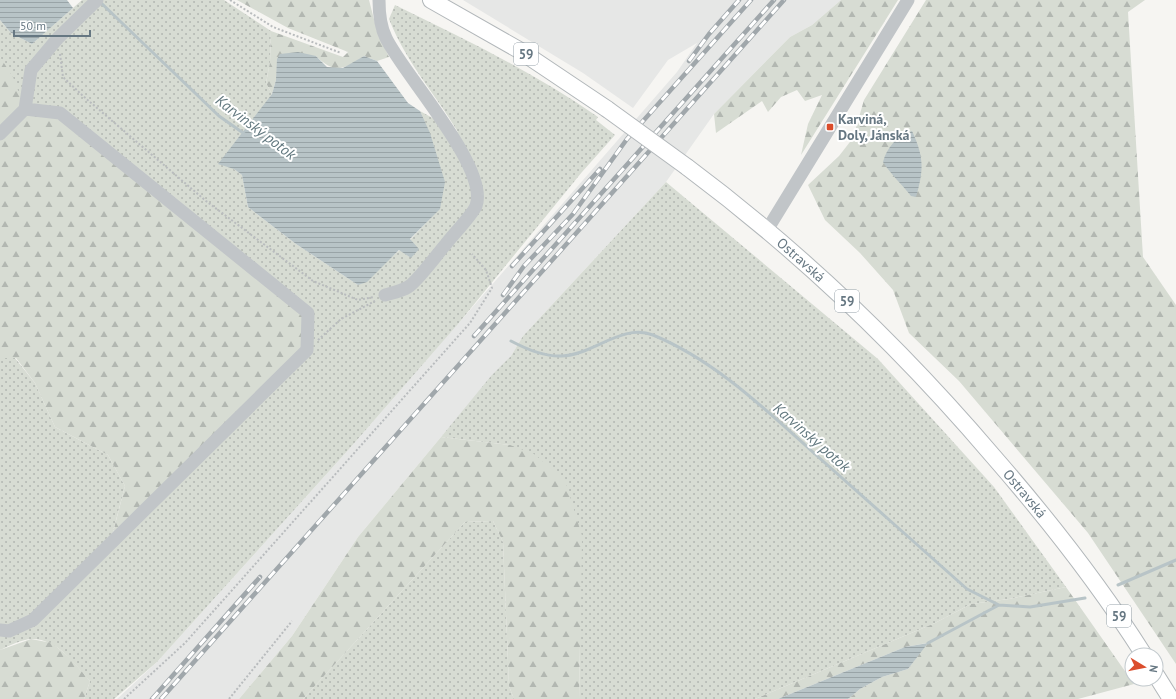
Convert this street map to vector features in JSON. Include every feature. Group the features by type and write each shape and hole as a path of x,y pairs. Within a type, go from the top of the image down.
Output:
{"main road":[{"name":"Ostravská","path":"439,2 531,57 687,167 767,230 868,320 923,376 1054,527 1097,584 1139,647"},
{"path":"1164,687 1171,699"}],"street":[{"path":"0,134 25,109 31,70 58,38 97,0"},
{"path":"379,0 379,15 386,38 418,88 466,157 476,189 476,206 423,270 408,287 385,295"},
{"path":"767,230 908,0"},
{"path":"0,630 9,631 33,620 307,350 308,313 60,113 25,109"}],"path":[{"path":"230,0 273,27 341,53"},
{"path":"58,38 63,77 83,96 206,201 313,281 358,300 385,295"},
{"path":"124,699 186,642 470,323 492,288 486,270 472,254"},
{"path":"307,350 341,319 385,295"},
{"path":"229,699 292,621"}],"shaded area":[{"path":"463,0 841,0 812,25 790,37 714,114 666,182 523,336 511,356 358,537 292,636 239,699 117,699 157,662 350,448 677,72 697,43 668,60 633,108 583,73"}],"green space":[{"path":"82,0 224,0 271,31 270,62 266,83 272,94 264,107 234,169 242,175 248,207 296,244 358,285 400,250 411,258 410,240 440,208 436,154 420,111 458,132 412,64 396,35 389,19 395,5 525,71 598,117 596,120 615,135 582,172 458,324 350,448 157,662 114,699 84,699 90,681 65,654 50,643 41,640 28,639 0,650 0,358 15,358 35,383 55,427 108,455 125,486 110,543 215,442 25,109 0,57 0,20 11,33 32,44"},
{"path":"237,0 369,0 377,31 389,57 377,61 364,56 345,67 334,68 316,56 276,80 272,94 266,83 270,62 271,31 343,57 348,52 288,28"},
{"path":"841,0 898,0 801,155 808,124 822,95 805,101 797,90 781,97 768,112 762,101 716,133 714,114 790,37 812,25"},
{"path":"926,0 1145,0 1128,12 1143,257 1176,305 1176,664 1088,533 959,381 909,333 893,290 860,253 825,220 808,185 839,156 853,138 864,100"},
{"path":"0,57 13,77 25,109 60,113 308,313 307,350 110,544 125,486 108,455 55,427 35,383 16,358 0,358"},
{"path":"666,182 878,359 994,487 1066,587 1009,599 971,604 935,623 755,699 579,699 580,648 510,445 441,437 491,376 511,356 523,336"},
{"path":"441,437 510,445 534,454 565,480 582,536 579,699 514,699 509,686 503,542 493,521 465,522 303,699 239,699 292,636 358,537"},
{"path":"493,521 503,542 509,686 514,699 303,699 465,522"},
{"path":"1066,587 1124,670 1124,687 1078,699 848,699 860,689 882,677 908,669 927,643 905,647 778,699 755,699 935,623 971,604 1009,599"},
{"path":"31,639 52,643 70,658 90,681 84,699 0,699 0,650"}],"water":[{"path":"0,0 67,0 73,8 32,44 11,33 0,20"},
{"path":"298,52 316,56 327,67 343,68 364,56 377,61 408,103 420,111 430,133 445,182 440,209 410,239 419,249 411,258 399,250 367,282 358,285 296,244 248,207 242,175 234,169 218,164 272,94 276,80 277,59 280,54"},
{"path":"912,131 919,148 922,163 916,197 911,196 883,162 893,143 897,139"},
{"path":"928,643 908,669 882,677 860,689 848,699 778,699 905,647"}],"waterway":[{"name":"Karvinský potok","path":"99,1 219,116 246,135"},
{"name":"Karvinský potok","path":"511,341 529,350 542,354 562,356 585,351 619,336 630,333 641,332 653,335 698,358 719,372 759,404 967,589 999,605 1030,607 1085,598"},
{"name":"Karvinský potok","path":"1118,585 1176,560"},
{"path":"928,643 999,605"}],"railway":[{"path":"689,61 709,34 739,0"},
{"path":"503,295 524,266 573,214 627,139 751,0"},
{"path":"474,336 774,0"},
{"path":"161,699 784,0"},
{"path":"512,266 600,169"},
{"path":"152,699 260,577"}],"place":[{"name":"Karviná, Doly, Jánská","path":"830,127"}]}
